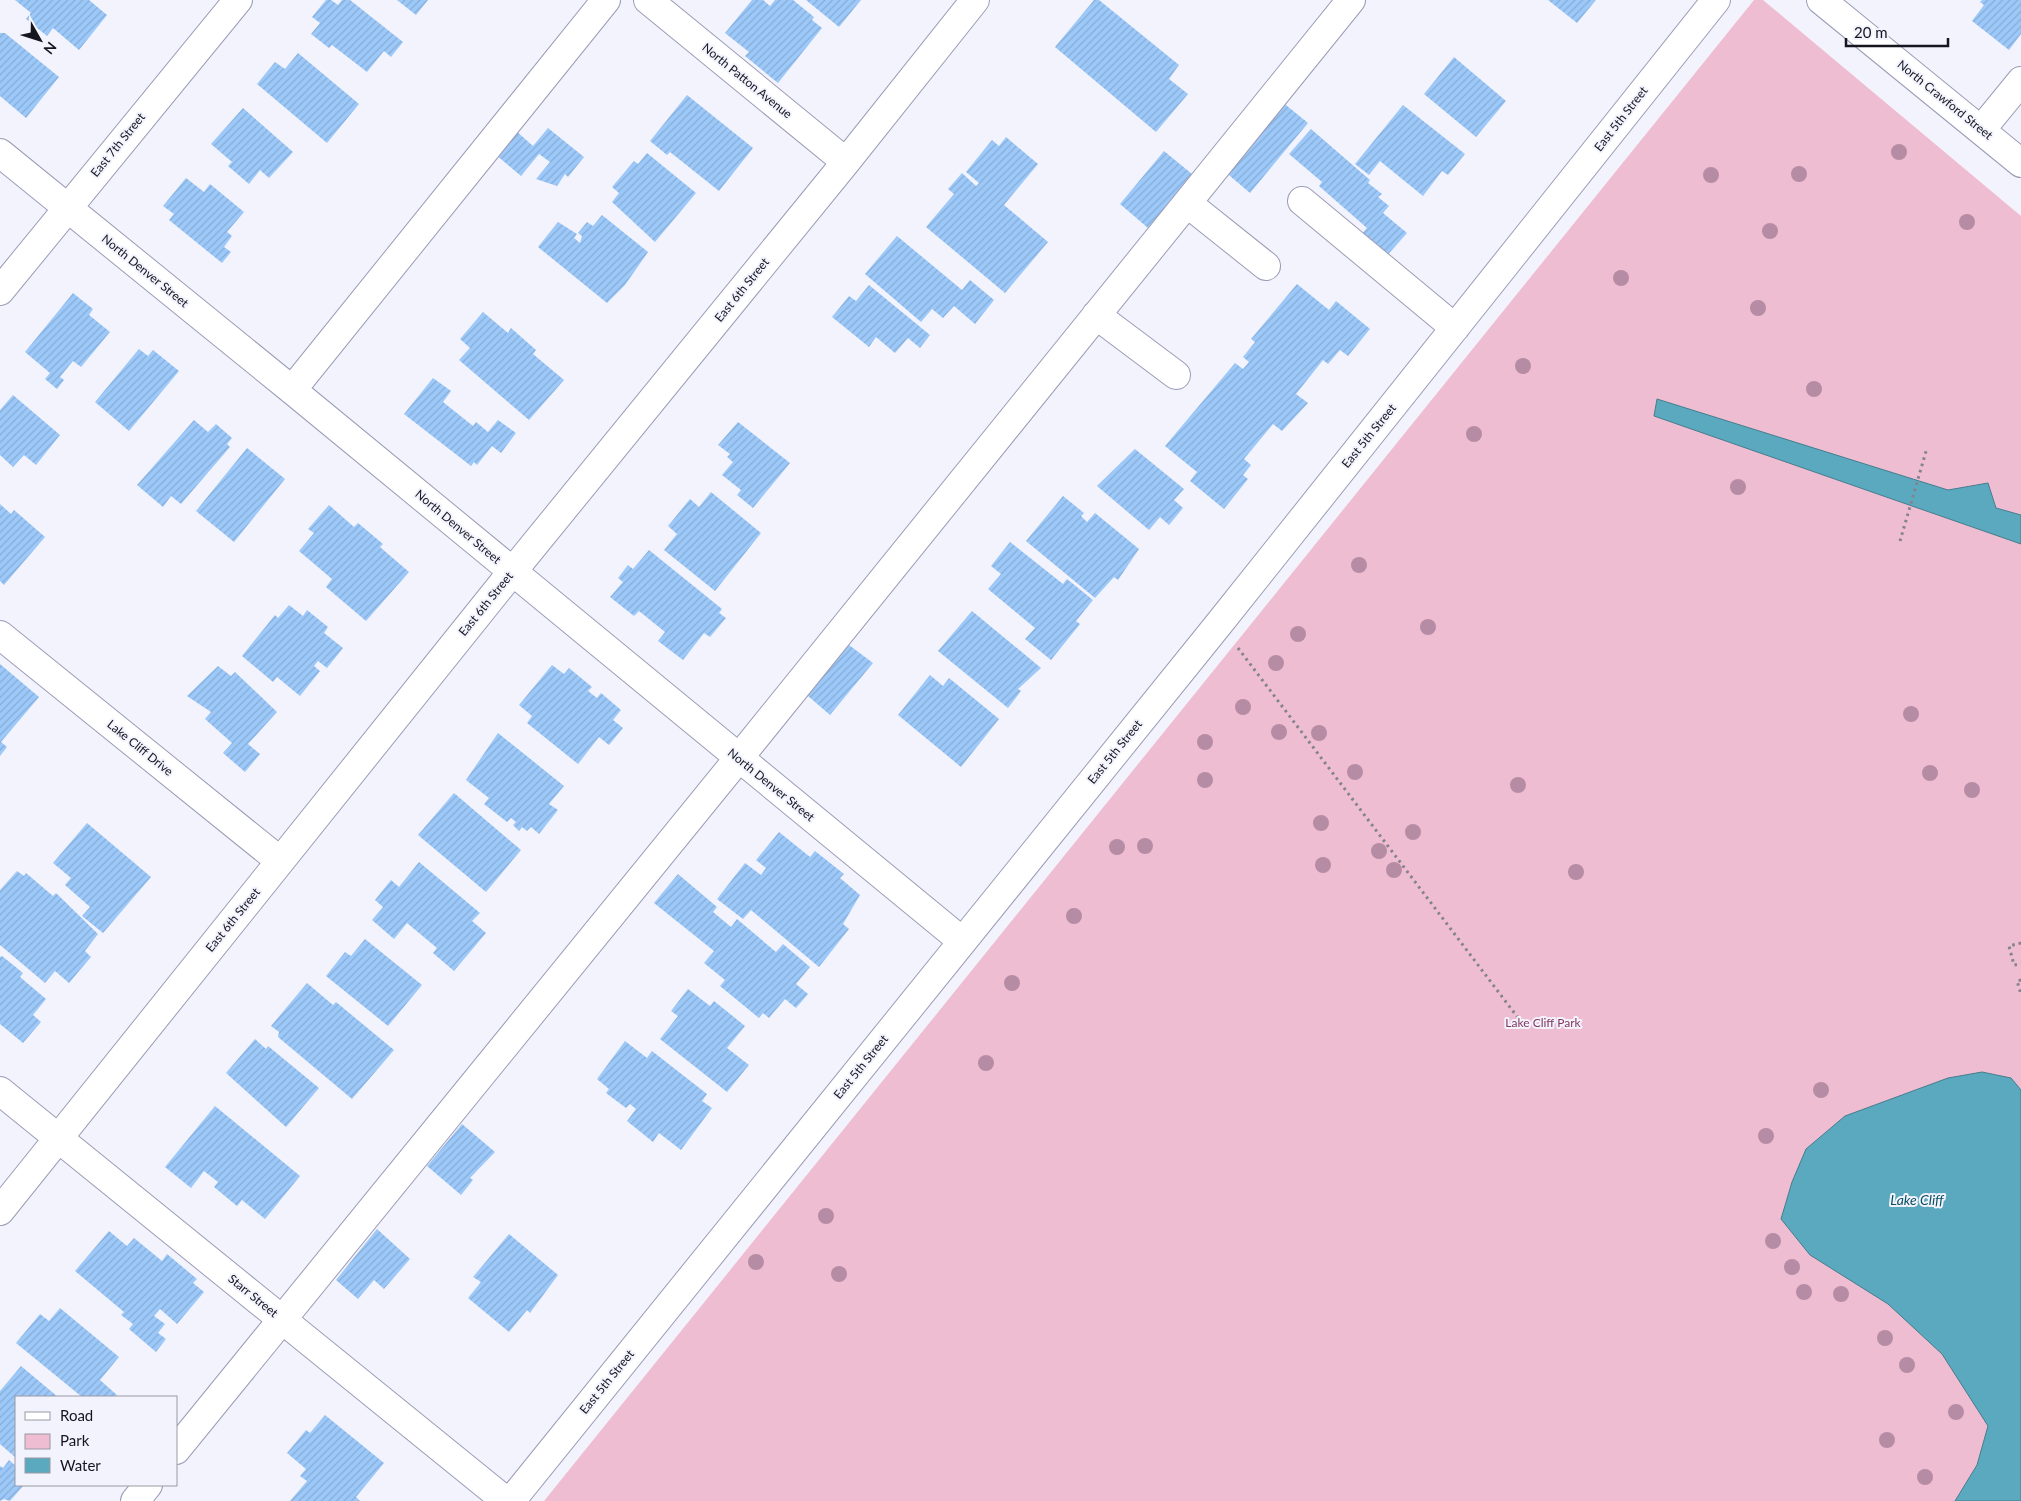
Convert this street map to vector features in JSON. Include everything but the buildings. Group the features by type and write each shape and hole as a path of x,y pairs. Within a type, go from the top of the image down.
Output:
{"street":[{"name":"East 7th Street","path":"0,291 238,0"},
{"path":"292,390 606,0"},
{"name":"North Patton Avenue","path":"648,0 846,162"},
{"name":"East 6th Street","path":"0,1211 512,572 846,162 975,0"},
{"path":"178,1448 738,759 1350,0"},
{"name":"East 5th Street","path":"511,1501 1218,625 1716,0"},
{"name":"North Crawford Street","path":"1821,0 2021,162"},
{"path":"1981,130 2021,80"},
{"name":"North Denver Street","path":"0,153 292,390 738,759 962,941"},
{"path":"1302,201 1455,328"},
{"path":"1187,203 1266,266"},
{"path":"1096,315 1176,375"},
{"name":"Lake Cliff Drive","path":"0,634 280,861"},
{"name":"Starr Street","path":"0,1091 506,1501"},
{"path":"135,1501 147,1486"}],"path":[{"path":"1900,541 1928,448"},
{"path":"1218,625 1250,662 1528,1031"},
{"path":"2021,943 2009,946 2014,965 2021,964"},
{"path":"2021,980 2018,981 2021,994"}],"green space":[{"name":"Lake Cliff Park","path":"1754,0 1763,0 2021,216 2021,1501 544,1501"}],"water":[{"path":"1657,399 1948,490 1988,483 1996,508 2021,515 2021,544 1654,416"},
{"name":"Lake Cliff","path":"1982,1072 2011,1078 2021,1090 2021,1501 1955,1501 1977,1465 1988,1426 1942,1354 1888,1304 1810,1255 1781,1219 1792,1182 1806,1149 1845,1116 1948,1078"}]}
